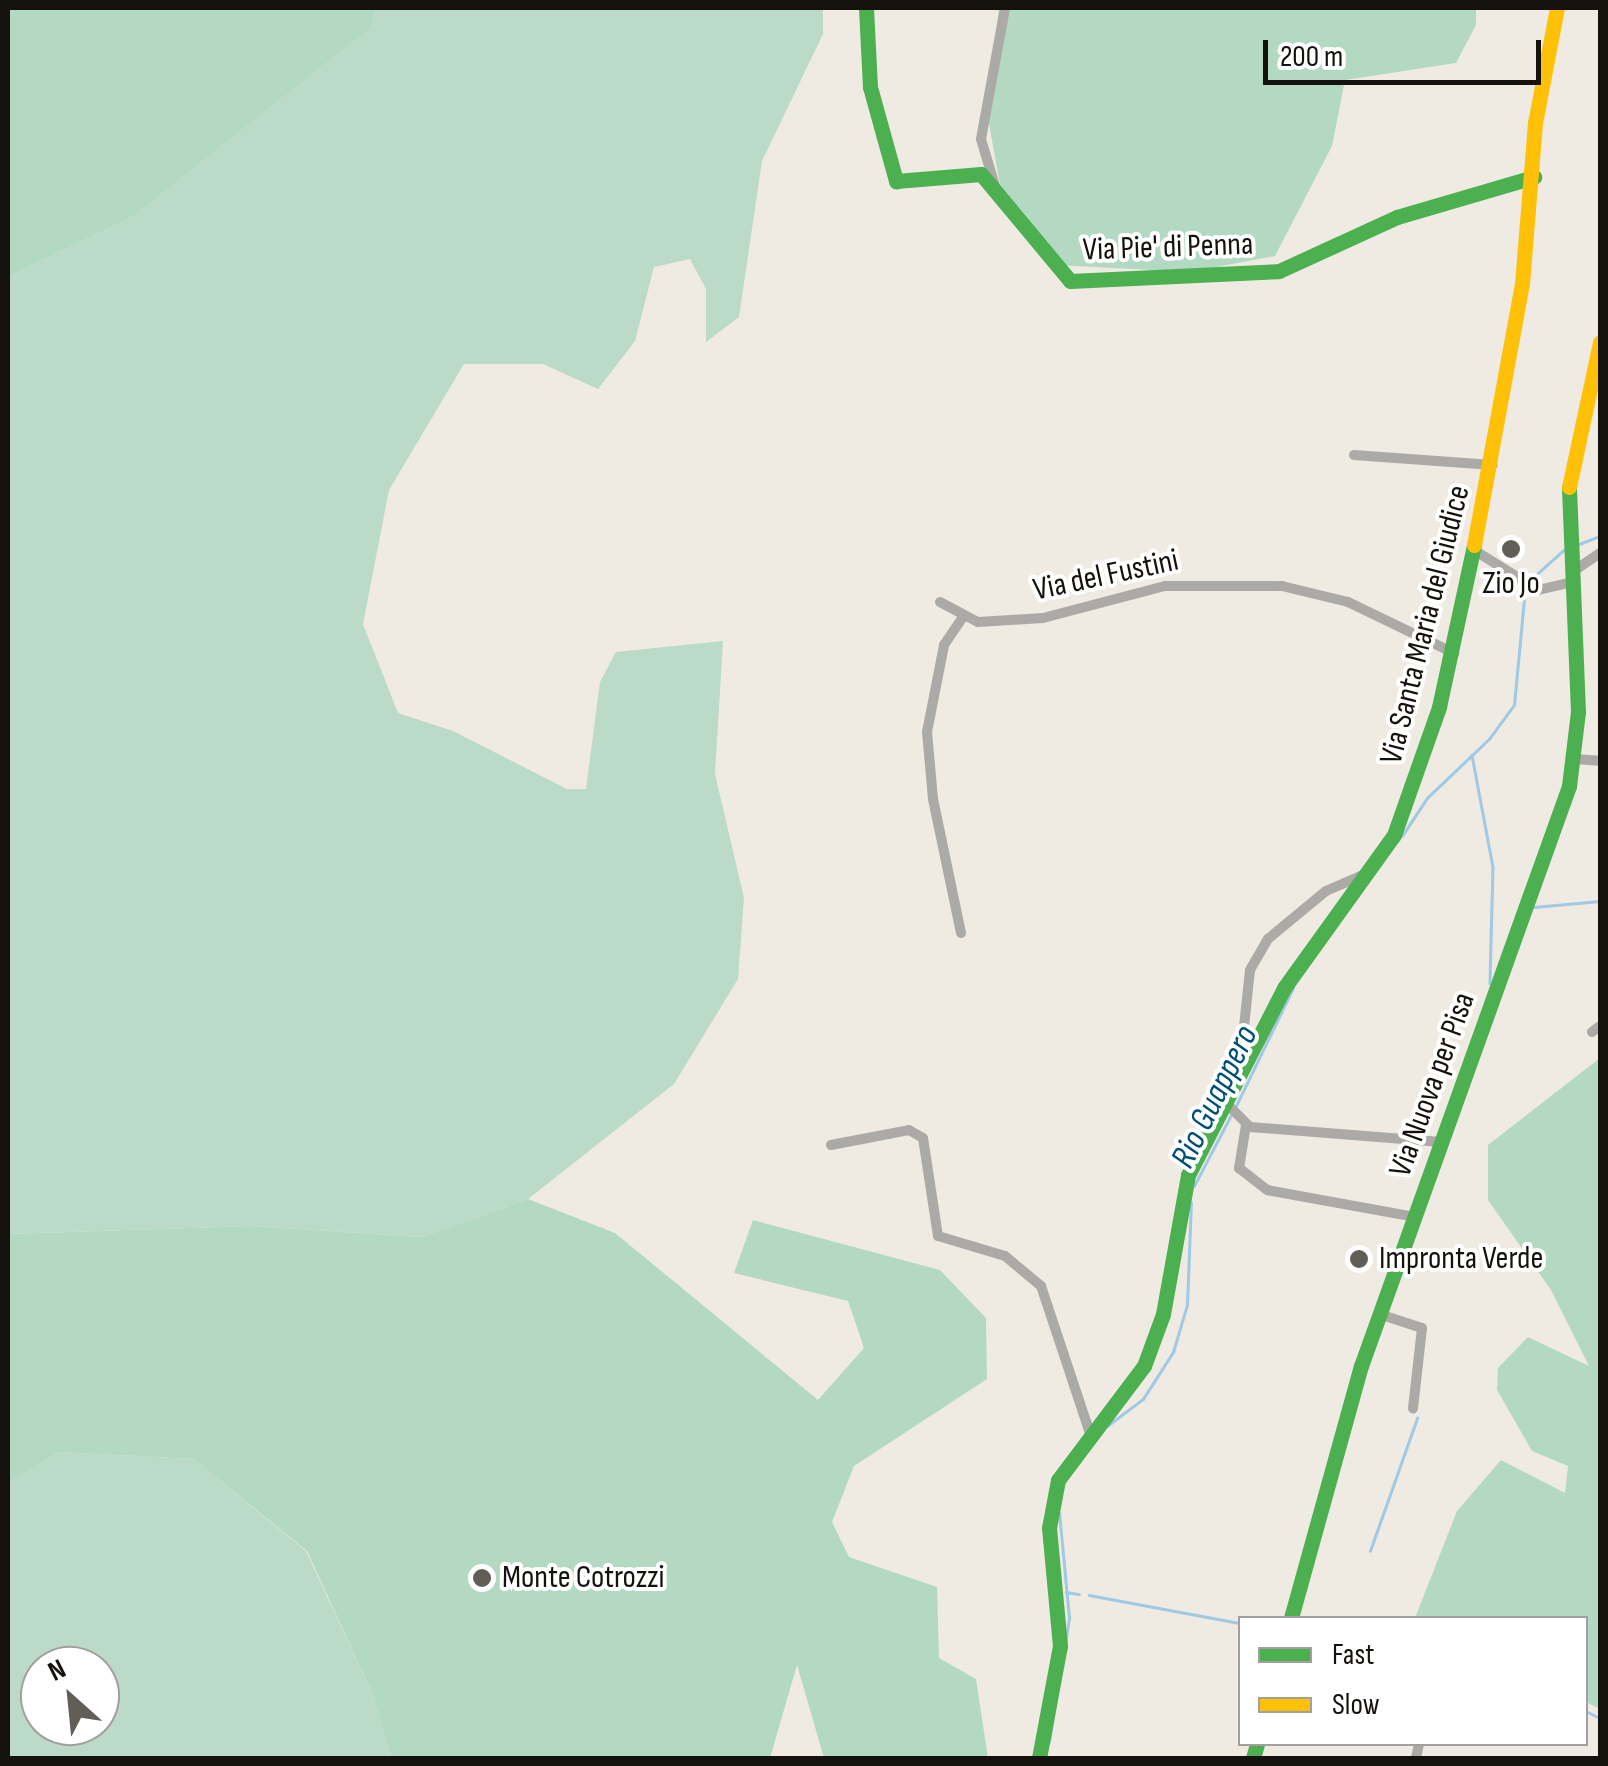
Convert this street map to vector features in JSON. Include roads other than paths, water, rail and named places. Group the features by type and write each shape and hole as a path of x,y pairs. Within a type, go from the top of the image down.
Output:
{"street":[{"path":"866,8 870,87 896,182 981,174 995,186"},
{"path":"995,186 981,139 1006,8"},
{"name":"Via Santa Maria del Giudice","path":"1040,1758 1060,1646 1049,1512 1058,1480 1144,1366 1162,1314 1181,1194 1231,1108 1248,1059 1317,935 1394,835 1412,793 1454,653 1493,465 1534,177 1535,123 1558,8"},
{"name":"Via Pie' di Penna","path":"995,186 1070,281 1279,271 1397,216 1534,177"},
{"name":"Via Nuova per Pisa","path":"1292,1616 1379,1314 1574,759 1571,468 1600,342"},
{"path":"1354,455 1493,465"},
{"path":"1478,552 1538,590 1600,553"},
{"name":"Via del Fustini","path":"962,618 1043,618 1165,586 1252,584 1348,602 1454,653"},
{"path":"940,602 962,618 944,645 928,732 933,799 961,932"},
{"path":"1574,759 1600,762"},
{"path":"1248,1059 1242,1019 1250,970 1268,939 1326,891 1363,875"},
{"path":"1231,1108 1246,1125 1314,1137 1441,1142"},
{"path":"1246,1125 1240,1168 1267,1190 1414,1217"},
{"path":"831,1144 909,1130 924,1138 938,1236 1005,1256 1041,1286 1090,1434"},
{"path":"1379,1314 1422,1328 1413,1408"}],"waterway":[{"name":"Rio Guappero","path":"1579,544 1600,536"},
{"name":"Rio Guappero","path":"1529,581 1567,547"},
{"name":"Rio Guappero","path":"1402,836 1427,798 1489,739 1514,705 1525,588"},
{"path":"1472,755 1493,867 1490,983"},
{"path":"1534,907 1600,901"},
{"name":"Rio Guappero","path":"1236,1106 1293,988"},
{"name":"Rio Guappero","path":"1194,1186 1232,1113"},
{"name":"Rio Guappero","path":"1107,1426 1143,1399 1173,1352 1187,1305 1191,1203"},
{"path":"1370,1551 1417,1418"},
{"name":"Rio Guappero","path":"1049,1742 1069,1618 1059,1513"},
{"path":"1066,1592 1079,1594"},
{"path":"1089,1595 1238,1623"},
{"path":"1588,1712 1600,1718"}],"place":[{"name":"Zio Jo","path":"1511,549"},
{"name":"Impronta Verde","path":"1359,1259"},
{"name":"Monte Cotrozzi","path":"482,1578"}]}
